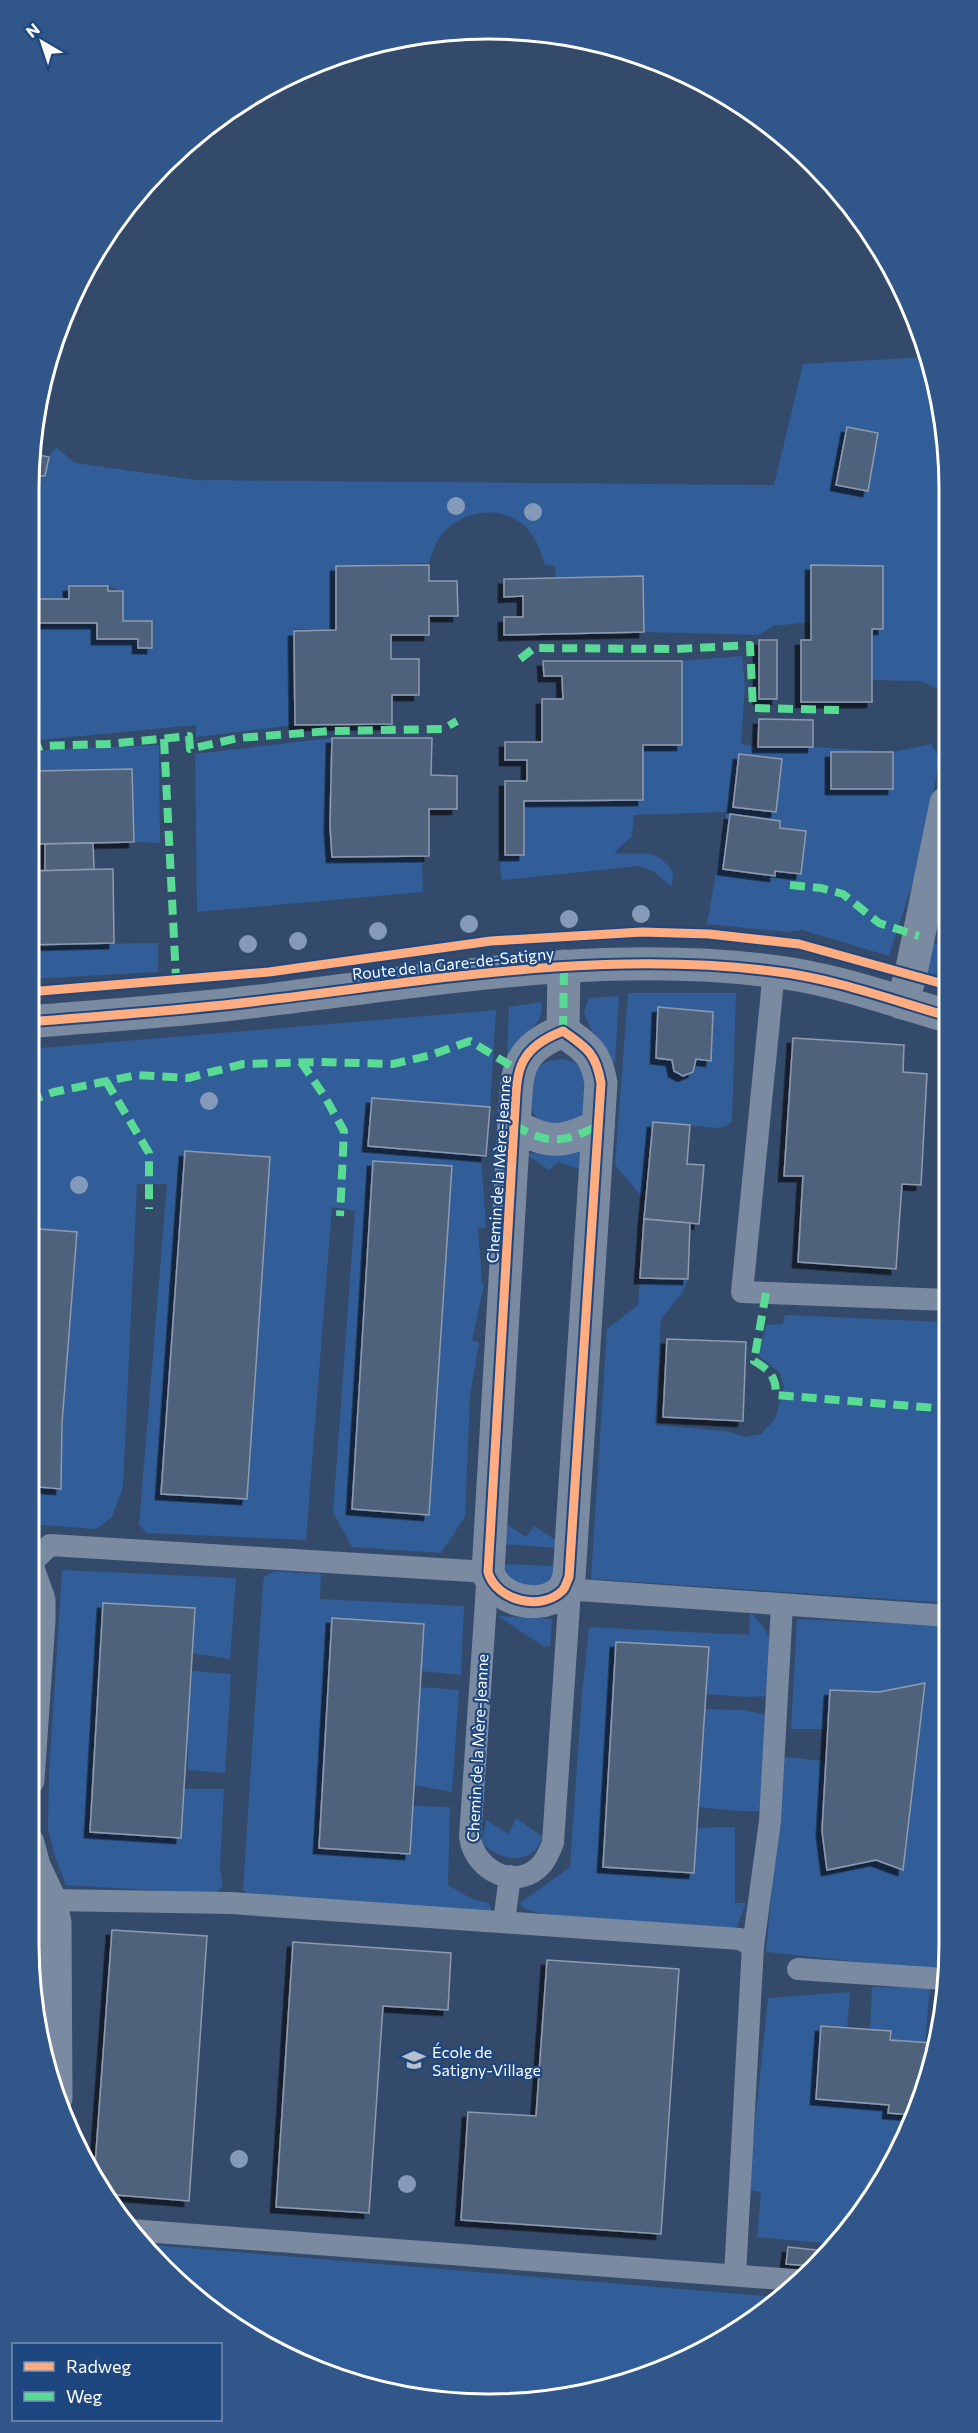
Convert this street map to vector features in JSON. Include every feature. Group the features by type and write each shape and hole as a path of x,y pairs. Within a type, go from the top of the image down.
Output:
{"street":[{"path":"902,1003 911,973 939,837"},
{"name":"Route de la Gare-de-Satigny","path":"39,1022 271,1000 495,970 681,964 774,971 839,982 939,1014"},
{"path":"488,1572 491,1581 507,1597 523,1600 541,1600 554,1596 567,1589 569,1577 601,1083 598,1063 580,1042 563,1031 564,966"},
{"name":"Chemin de la Mère-Jeanne","path":"488,1572 518,1070 525,1055 549,1036 563,1031"},
{"path":"514,1125 533,1137 549,1141 564,1140 598,1126"},
{"path":"39,1600 39,1620"},
{"path":"39,1877 50,1900 55,1923 56,2067"}],"lane":[{"path":"774,971 742,1292 939,1300"},
{"path":"39,1556 50,1545 488,1572"},
{"name":"Chemin de la Mère-Jeanne","path":"488,1572 470,1837 471,1848 482,1865 493,1872 510,1876"},
{"path":"504,1922 510,1876 532,1872 541,1865 553,1843 567,1589 939,1615"},
{"path":"735,2275 753,1946 770,1821 782,1605"},
{"path":"50,1900 231,1903 740,1939 753,1946"},
{"path":"798,1969 937,1979"},
{"path":"143,2231 789,2279"}],"shaded area":[{"path":"919,357 930,401 938,460 939,690 921,681 872,680 872,629 883,629 883,566 812,565 811,622 773,626 759,635 644,632 643,576 556,578 555,566 545,565 535,539 520,522 509,516 486,512 463,518 443,533 429,563 336,566 336,630 294,629 295,725 196,737 196,725 39,741 39,623 97,623 97,639 138,639 138,648 152,648 152,621 123,621 122,591 108,586 70,586 69,599 39,599 39,476 45,476 49,457 56,447 75,463 196,480 774,485 803,364"},
{"path":"742,656 745,686 741,744 758,747 813,747 893,752 931,744 939,756 939,763 920,860 889,956 802,930 786,932 707,924 727,812 634,815 632,836 614,853 647,854 660,858 673,872 672,887 653,871 639,866 502,880 499,854 524,854 524,801 643,800 643,745 682,745 682,661"},
{"path":"332,738 330,826 332,856 422,856 423,892 197,912 195,754"},
{"path":"159,745 160,843 134,842 132,769 39,771 39,752 45,750"},
{"path":"158,943 158,972 39,978 39,945"},
{"path":"932,943 939,944 939,975 926,973"},
{"path":"628,993 736,993 732,1121 718,1128 653,1122 642,1197 615,1165"},
{"path":"619,996 615,1064 590,1027 584,1012 589,998"},
{"path":"541,1002 539,1020 507,1057 509,1007"},
{"path":"496,1010 490,1107 372,1098 481,1155 486,1228 478,1228 482,1283 484,1284 472,1341 479,1342 470,1396 465,1517 441,1553 352,1547 333,1512 355,1211 332,1207 306,1540 147,1533 139,1525 167,1184 137,1184 123,1487 112,1517 96,1529 39,1525 39,1048"},
{"path":"563,1059 576,1063 587,1074 585,1112 578,1120 550,1125 543,1123 533,1112 528,1097 529,1081 534,1071 541,1065"},
{"path":"582,1150 582,1170 558,1162 549,1170 526,1154"},
{"path":"640,1278 688,1279 682,1293 661,1319 655,1425 726,1431 745,1437 761,1434 775,1419 784,1386 780,1373 759,1356 766,1325 783,1324 785,1315 939,1322 939,1602 591,1579 607,1329 638,1305"},
{"path":"506,1524 526,1537 534,1526 559,1542 557,1548 501,1544"},
{"path":"499,1564 557,1566 552,1581 541,1586 512,1584"},
{"path":"62,1570 236,1578 230,1659 192,1653 195,1608 103,1603 90,1832 181,1838 184,1789 224,1789 220,1868 223,1885 216,1894 66,1885 48,1829 49,1774"},
{"path":"275,1571 321,1574 320,1599 464,1606 461,1675 421,1671 423,1624 332,1619 319,1848 410,1854 413,1806 450,1807 448,1885 472,1899 489,1903 492,1914 249,1897 243,1889 263,1583 264,1577"},
{"path":"750,1612 766,1632 773,1651 772,1696 705,1694 709,1647 616,1642 603,1867 694,1873 697,1828 735,1827 735,1903 746,1903 735,1931 565,1921 526,1909 519,1904 570,1867 589,1627 749,1635"},
{"path":"498,1616 552,1619 550,1646 544,1647"},
{"path":"797,1619 939,1626 938,1970 766,1952 784,1757 826,1761 822,1831 827,1870 876,1860 903,1870 925,1684 879,1692 831,1690 828,1729 791,1729"},
{"path":"192,1671 231,1674 225,1773 188,1770 188,1721"},
{"path":"420,1687 459,1690 452,1792 414,1785"},
{"path":"704,1709 744,1710 771,1716 765,1811 698,1807"},
{"path":"516,1818 543,1837 536,1849 529,1855 507,1857 494,1852 482,1843 486,1820 509,1834"},
{"path":"39,1929 41,1930 40,1962"},
{"path":"872,1987 930,1988 925,2043 890,2040 870,2030"},
{"path":"850,1992 847,2028 889,2105 888,2112 906,2114 879,2169 846,2218 825,2243 757,2237 761,2192 748,2190 768,1998"},
{"path":"155,2245 769,2296 714,2334 688,2348 634,2370 605,2379 548,2390 489,2394 460,2393 430,2390 373,2379 290,2348 264,2334 215,2301"}],"building":[{"path":"847,427 878,433 868,491 836,485"},
{"path":"40,455 49,457 45,476 39,476"},
{"path":"429,565 429,581 457,581 458,616 429,616 429,635 391,635 391,659 419,659 419,695 392,695 392,724 295,725 294,631 336,630 336,566"},
{"path":"811,565 883,566 883,629 872,629 872,702 801,702 801,640 811,640"},
{"path":"643,576 644,632 504,635 504,617 523,617 523,596 504,597 504,579"},
{"path":"69,586 108,586 108,591 123,591 123,621 152,621 152,648 138,648 138,639 97,639 97,623 39,623 39,599 69,599"},
{"path":"759,640 777,640 777,699 759,699"},
{"path":"543,661 682,661 682,745 643,745 643,800 524,801 524,855 505,855 505,781 527,781 527,760 505,760 505,742 542,742 542,699 563,699 562,676 544,676"},
{"path":"759,719 813,720 813,747 758,747"},
{"path":"332,738 432,738 431,775 457,776 457,809 429,809 429,856 332,857 330,826"},
{"path":"831,752 893,752 893,789 831,789"},
{"path":"739,754 782,759 776,812 733,807"},
{"path":"132,769 134,842 39,844 39,771"},
{"path":"730,814 780,821 780,828 806,831 801,874 775,871 775,876 723,869"},
{"path":"93,843 94,869 45,871 45,844"},
{"path":"113,869 114,943 39,945 39,871"},
{"path":"658,1007 713,1012 711,1061 696,1059 693,1072 683,1076 674,1071 672,1060 656,1058"},
{"path":"793,1038 904,1045 903,1072 927,1074 921,1185 902,1184 896,1269 798,1262 803,1176 784,1176"},
{"path":"372,1098 490,1107 486,1156 368,1146"},
{"path":"653,1122 690,1125 687,1164 704,1165 699,1224 644,1219"},
{"path":"185,1151 270,1157 247,1499 161,1494"},
{"path":"373,1161 452,1166 429,1515 352,1509"},
{"path":"644,1219 690,1223 688,1279 640,1278"},
{"path":"39,1229 77,1232 62,1423 61,1489 39,1487"},
{"path":"667,1339 746,1342 743,1421 663,1417"},
{"path":"103,1603 195,1608 181,1838 90,1832"},
{"path":"332,1618 424,1624 410,1854 319,1848"},
{"path":"616,1642 709,1647 694,1873 603,1867"},
{"path":"925,1683 903,1870 876,1860 827,1870 822,1831 830,1690 879,1692"},
{"path":"112,1930 207,1936 189,2201 116,2195 95,2162"},
{"path":"293,1942 451,1953 448,2010 383,2006 369,2213 276,2207"},
{"path":"547,1960 679,1969 661,2234 461,2220 468,2112 536,2116"},
{"path":"821,2026 891,2031 890,2040 928,2043 906,2114 888,2113 889,2105 816,2099"},
{"path":"788,2247 818,2250 803,2266 786,2264"}],"marked path":[{"path":"520,659 534,648 676,649 750,645 753,708 840,710"},
{"path":"39,747 108,744 189,736 190,749 238,738 330,731 443,729 457,721"},
{"path":"164,739 176,979"},
{"path":"790,885 821,888 843,894 879,923 919,936"},
{"path":"563,1031 564,966"},
{"path":"39,1098 54,1092 137,1075 188,1078 243,1064 321,1062 393,1064 431,1055 470,1041 518,1070"},
{"path":"301,1062 325,1097 344,1131 340,1216"},
{"path":"106,1081 149,1153 149,1209"},
{"path":"514,1125 546,1139 575,1136 598,1126"},
{"path":"766,1293 754,1361 771,1375 775,1383 776,1395 939,1408"}],"cycle path":[{"path":"39,991 269,972 491,941 642,932 709,934 799,944 939,983"},
{"path":"39,1021 213,1006 522,970 584,965 647,964 709,965 794,974 860,990 939,1014"},
{"path":"563,1031 589,1052 596,1065 601,1083 569,1577 563,1590 554,1597 532,1602 510,1596 500,1590 488,1572 516,1093 521,1068 526,1057 534,1047 563,1031"}],"place":[{"name":"École de Satigny-Village","path":"414,2060"}]}
